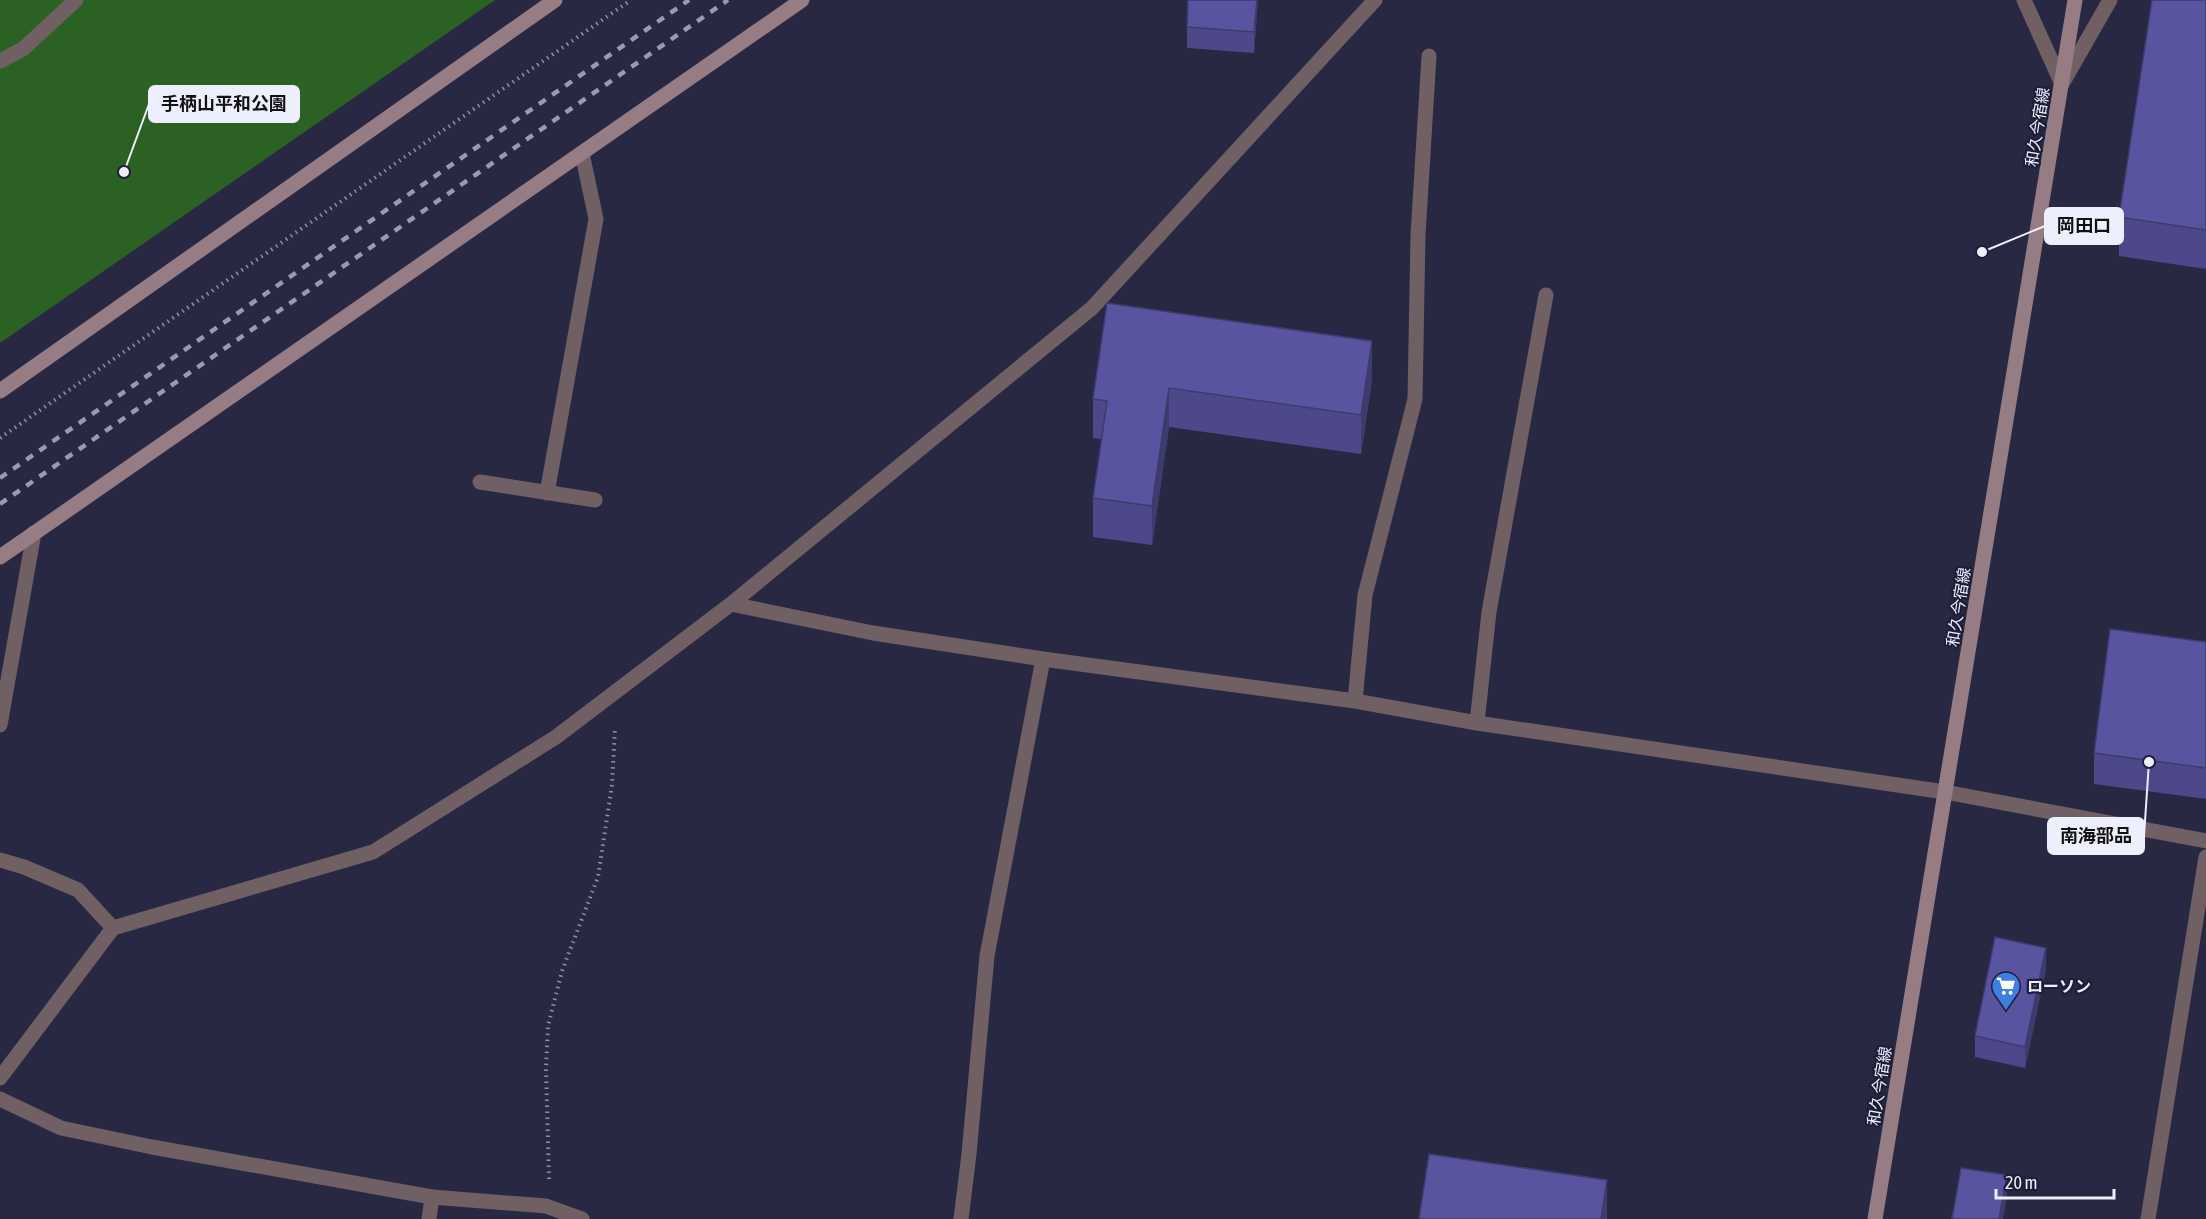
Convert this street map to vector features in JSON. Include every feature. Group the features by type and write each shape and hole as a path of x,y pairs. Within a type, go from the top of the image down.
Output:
{"street":[{"path":"0,61 23,49 76,0"},
{"path":"0,391 555,0"},
{"path":"0,557 802,0"},
{"path":"0,1078 113,928 373,852 556,737 731,604 1092,308 1376,0"},
{"path":"2024,0 2062,84"},
{"name":"和久今宿線","path":"1875,1219 2074,0"},
{"path":"2062,84 2110,0"},
{"path":"1354,701 1365,595 1415,399 1418,236 1429,56"},
{"path":"547,493 596,219 582,153"},
{"path":"1477,723 1489,612 1546,295"},
{"path":"480,482 595,500"},
{"path":"0,725 34,533"},
{"path":"731,604 873,633 1043,659 1354,701 1477,723 1945,792 2206,841"},
{"path":"961,1219 987,956 1043,659"},
{"path":"2148,1219 2206,857"},
{"path":"0,860 24,867 78,890 113,928"},
{"path":"0,1099 61,1128 152,1147 432,1197 546,1206 582,1219"},
{"path":"429,1219 432,1197"}],"path":[{"path":"0,438 631,0"},
{"path":"546,1206 549,1181 546,1068 548,1026 562,971 598,877 612,785 617,702 614,693"}],"green space":[{"path":"0,0 495,0 0,343"}],"building":[{"path":"1188,0 1257,0 1254,32 1187,27"},
{"path":"2152,0 2206,0 2206,230 2119,217"},
{"path":"1107,303 1372,341 1361,415 1169,388 1152,506 1093,498 1107,401 1093,399"},
{"path":"2110,629 2206,642 2206,768 2094,753"},
{"path":"1995,937 2046,948 2025,1047 1975,1036"},
{"path":"1429,1154 1607,1180 1601,1219 1419,1219"},
{"path":"1961,1168 2007,1175 1999,1219 1952,1219"}],"railway":[{"path":"0,478 689,0"},
{"path":"0,504 728,0"}],"place":[{"name":"手柄山平和公園","path":"124,172"},
{"name":"岡田口","path":"1982,252"},
{"name":"南海部品","path":"2149,762"},
{"name":"ローソン","path":"2006,1012"}]}
